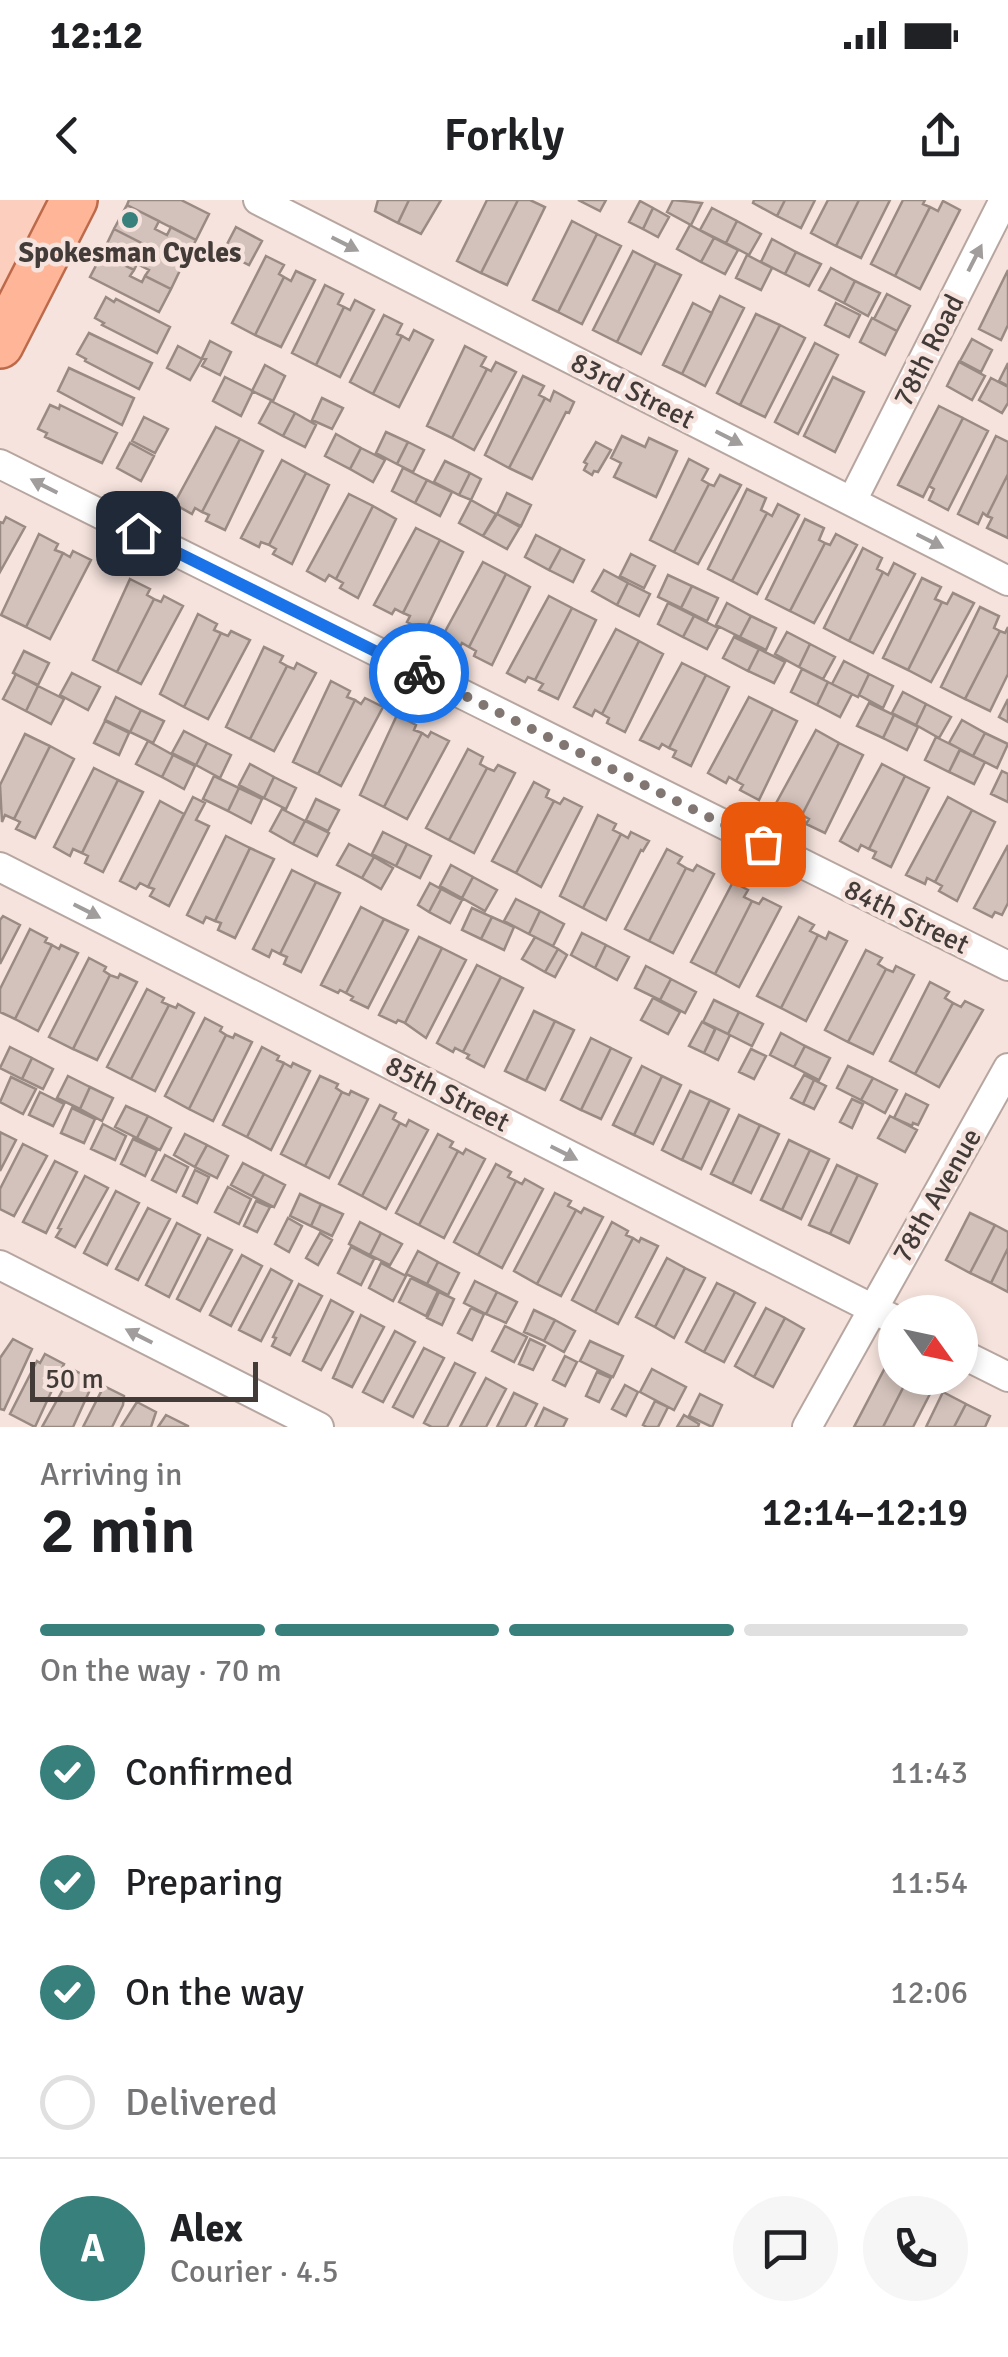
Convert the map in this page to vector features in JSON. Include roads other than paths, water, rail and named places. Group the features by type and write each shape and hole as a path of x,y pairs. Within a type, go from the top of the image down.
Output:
{"main road":[{"path":"0,345 74,200"}],"street":[{"name":"83rd Street","path":"258,200 1008,581"},
{"name":"78th Road","path":"852,501 1004,200"},
{"name":"84th Street","path":"0,464 1008,966"},
{"name":"85th Street","path":"0,867 878,1311"},
{"name":"78th Avenue","path":"894,1295 1008,1068"},
{"path":"0,1266 319,1427"},
{"name":"78th Avenue","path":"806,1427 878,1323"},
{"path":"978,1362 1008,1377"}],"place":[{"name":"Spokesman Cycles","path":"130,220"}]}
